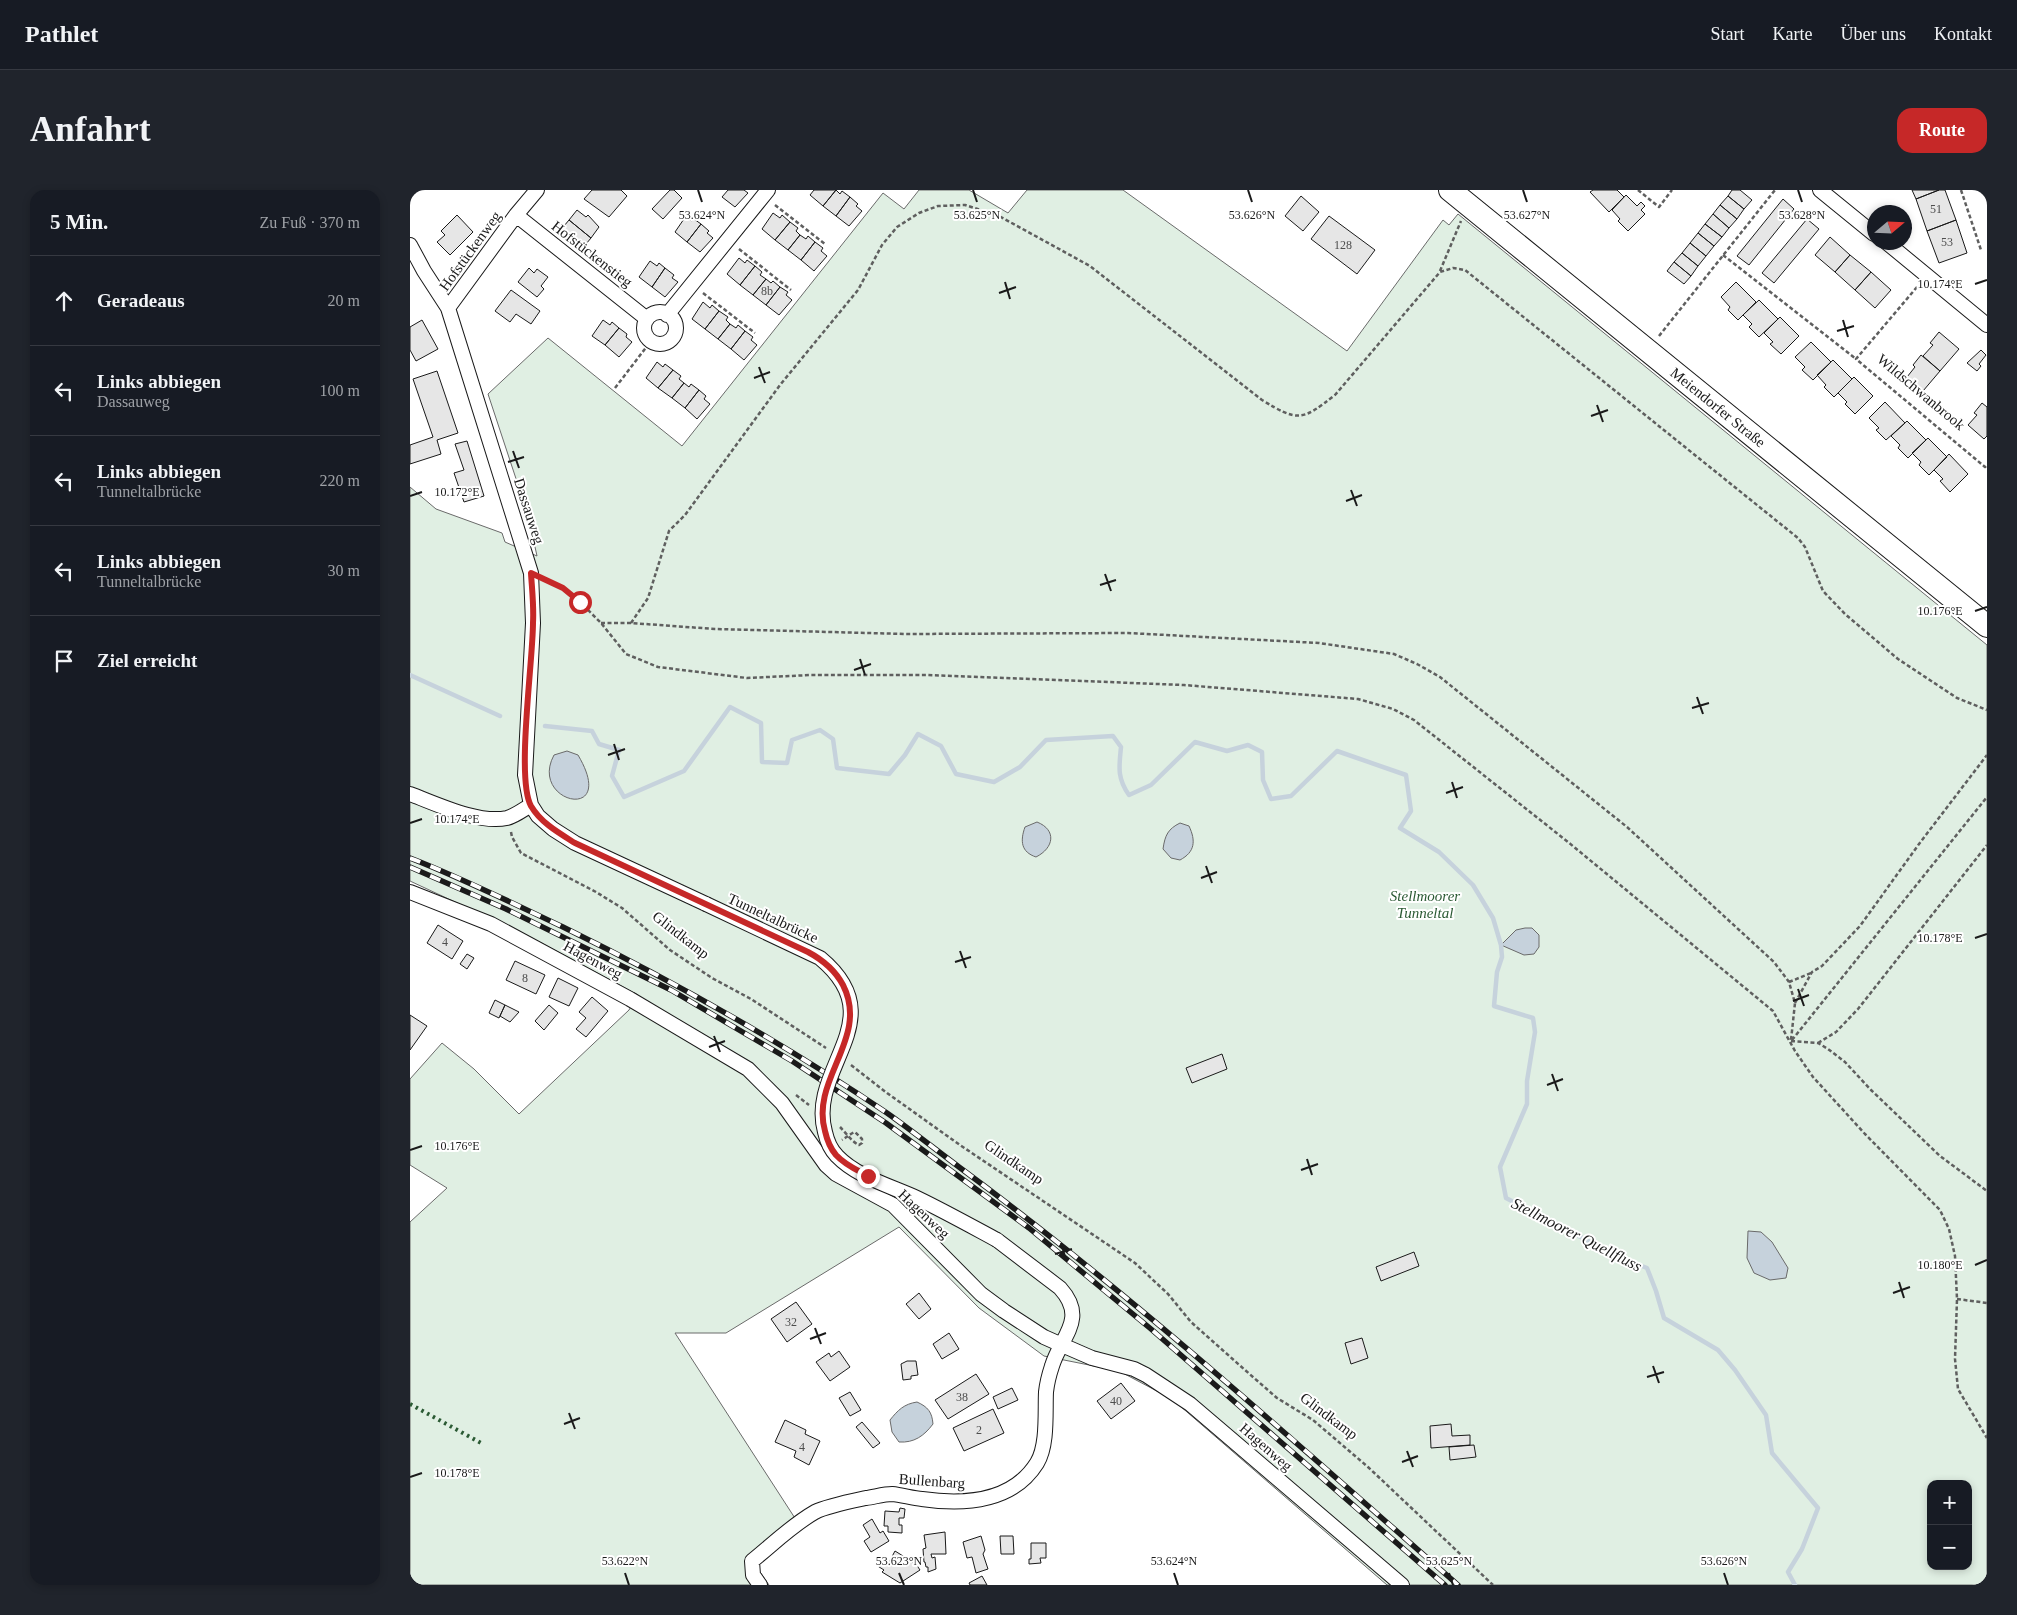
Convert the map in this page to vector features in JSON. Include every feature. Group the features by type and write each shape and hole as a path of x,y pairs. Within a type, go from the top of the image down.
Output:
{"main road":[{"name":"Meiendorfer Straße","path":"1450,190 1987,626"}],"street":[{"name":"Hofstückenweg","path":"448,308 516,215 537,190"},
{"path":"1820,190 1867,228"},
{"path":"667,315 765,193"},
{"name":"Hofstückenstieg","path":"516,215 647,319"},
{"name":"Dassauweg","path":"410,245 448,308 531,573 533,623 525,775 530,805"},
{"path":"1896,250 1987,325"},
{"path":"656,313 667,315 672,319 675,326 674,336 665,343 659,344 651,341 645,333 644,326 647,319 656,313"},
{"path":"410,794 458,812 489,818 508,818 530,805"},
{"name":"Tunneltalbrücke","path":"530,805 538,816 553,829 575,843 820,958 829,966 844,988 848,998 851,1023 845,1043 832,1072 822,1105 821,1116 830,1147 836,1155 861,1173 917,1198 997,1240 1049,1278 1068,1297 1073,1319 1062,1345"},
{"name":"Hagenweg","path":"410,892 491,924 630,999 748,1069 782,1103 826,1165 836,1174 893,1205 981,1294 1044,1337 1092,1358 1134,1369 1170,1389 1402,1585"},
{"name":"Bullenbarg","path":"756,1580 752,1561 796,1525 817,1512 864,1498 891,1494 924,1500 954,1502 988,1499 1006,1493 1029,1473 1038,1462 1043,1444 1048,1379 1062,1345"}],"path":[{"path":"1638,190 1659,207 1672,190"},
{"path":"1648,350 1775,190"},
{"path":"1961,190 1981,250"},
{"path":"765,193 825,244"},
{"path":"631,623 648,598 669,531 685,515 780,385 858,290 882,245 897,227 919,213 938,206 965,205 999,216 1090,266 1262,400 1285,414 1299,417 1315,411 1335,395 1440,272 1460,222 1465,216"},
{"path":"728,239 791,290"},
{"name":"Wildschwanbrook","path":"1722,255 1856,359 1985,467 1987,465"},
{"path":"1440,272 1453,268 1465,270 1475,278 1798,538 1806,547 1823,591 1853,621 1898,659 1957,698 1987,710"},
{"name":"Wildschwanbrook","path":"1856,359 1927,276"},
{"path":"692,284 755,333"},
{"path":"615,388 651,341"},
{"path":"531,573 563,588 601,623 626,654 658,667 747,678 811,675 928,675 1184,685 1358,699 1393,709 1414,720 1728,972 1773,1011 1795,1051 1813,1077 1865,1134 1940,1210 1949,1229 1955,1256 1957,1299 1955,1359 1958,1389 1987,1438"},
{"path":"601,623 631,623 715,629 907,634 1128,633 1319,643 1394,654 1418,664 1440,677 1627,827 1774,962 1789,982 1795,1003 1791,1041"},
{"path":"1789,982 1822,966 1860,926 1919,844 1987,755"},
{"path":"1791,1041 1987,797"},
{"name":"Glindkamp","path":"508,818 512,838 521,853 596,892 622,908 670,950 712,978 751,999 826,1048"},
{"path":"1818,1043 1836,1032 1858,1009 1987,845"},
{"path":"1795,1003 1812,972"},
{"path":"1791,1041 1818,1043 1845,1062 1871,1090 1940,1156 1987,1191"},
{"name":"Glindkamp","path":"851,1065 887,1094 960,1145 1136,1263 1168,1294 1191,1322 1277,1398 1313,1420 1368,1468 1492,1585"},
{"path":"845,1138 855,1132 862,1139 862,1143 856,1144 852,1139"},
{"path":"1957,1299 1987,1303"}],"green space":[{"name":"Stellmoorer Tunneltal","path":"919,190 969,190 1008,213 1027,190 1123,190 1347,351 1443,220 1449,225 1458,214 1987,645 1987,1585 1387,1585 1172,1399 1119,1371 1044,1356 979,1308 899,1227 726,1333 675,1333 802,1529 755,1565 769,1585 410,1585 410,1222 447,1188 410,1165 410,1079 442,1043 474,1069 519,1114 629,1010 638,995 530,937 410,881 410,487 436,509 502,533 505,542 537,556 528,515 488,394 548,338 682,446 883,193 904,209"}],"shaded area":[{"path":"567,751 578,755 588,777 588,791 582,798 572,799 561,794 553,785 549,772 554,755"},
{"path":"1037,822 1048,830 1051,839 1047,849 1036,857 1027,852 1023,845 1022,837 1025,827"},
{"path":"1180,823 1189,826 1193,837 1193,846 1189,853 1180,860 1171,858 1163,849 1168,833"},
{"path":"1532,928 1539,935 1539,947 1534,954 1524,955 1501,945 1516,930"},
{"path":"1748,1231 1761,1232 1772,1242 1788,1268 1786,1278 1770,1280 1754,1273 1747,1258"},
{"path":"917,1402 929,1410 933,1424 918,1438 899,1442 892,1432 890,1420 908,1404"}],"building":[{"path":"592,190 621,190 627,196 609,217 584,199"},
{"path":"670,190 674,190 682,198 663,219 652,209"},
{"path":"728,190 744,190 748,193 735,207 722,197"},
{"path":"814,190 836,190 823,206 810,195"},
{"path":"836,190 840,194 842,191 850,197 836,216 823,206"},
{"path":"1593,190 1617,190 1624,197 1609,212 1590,192"},
{"path":"1732,190 1740,190 1752,200 1744,209 1728,196"},
{"path":"1912,190 1939,190 1916,199"},
{"path":"1939,190 1945,190 1956,220 1927,231 1916,199"},
{"path":"1626,195 1637,206 1641,202 1645,206 1641,210 1645,214 1628,231 1618,221 1620,219 1612,210"},
{"path":"1301,196 1319,212 1303,231 1285,216"},
{"path":"1728,196 1744,209 1737,219 1720,205"},
{"path":"850,197 858,204 856,206 862,211 849,226 836,216"},
{"path":"1783,199 1794,209 1749,265 1737,256"},
{"path":"1720,205 1737,219 1729,228 1713,214"},
{"path":"577,210 586,217 588,215 599,227 591,238 569,220"},
{"path":"773,213 780,218 782,215 790,222 775,240 762,229"},
{"path":"1713,214 1729,228 1722,237 1705,224"},
{"path":"457,215 473,232 450,255 437,242 445,235 441,231"},
{"path":"686,216 692,221 694,219 701,224 687,242 675,232"},
{"path":"1329,216 1375,250 1357,274 1311,239"},
{"path":"1807,219 1819,229 1774,283 1762,273"},
{"path":"569,220 591,238 581,250 559,232"},
{"path":"1956,220 1967,253 1939,263 1927,231"},
{"path":"790,222 798,228 796,231 800,235 788,250 775,240"},
{"path":"701,224 709,231 707,233 713,238 700,252 687,242"},
{"path":"1705,224 1722,237 1714,246 1698,233"},
{"path":"1698,233 1714,246 1706,256 1690,243"},
{"path":"800,235 806,239 808,236 815,242 801,260 788,250"},
{"path":"1830,237 1850,255 1835,272 1815,255"},
{"path":"815,242 823,248 821,251 827,256 814,271 801,260"},
{"path":"1690,243 1706,256 1698,266 1682,253"},
{"path":"1682,253 1698,266 1691,276 1674,262"},
{"path":"1850,255 1871,272 1855,290 1835,272"},
{"path":"739,258 745,263 747,260 755,266 740,285 727,274"},
{"path":"650,261 657,266 659,263 665,268 652,287 639,277"},
{"path":"1674,262 1691,276 1684,284 1667,271"},
{"path":"755,266 762,272 760,275 766,279 753,295 740,285"},
{"path":"529,268 534,273 537,269 548,277 541,286 544,289 537,297 518,282"},
{"path":"665,268 674,275 672,278 678,282 665,297 652,287"},
{"path":"1871,272 1891,290 1875,308 1855,290"},
{"path":"766,279 771,283 773,281 780,287 766,305 753,295"},
{"path":"1736,282 1756,302 1738,320 1728,310 1730,307 1721,297"},
{"path":"780,287 788,292 786,295 792,300 779,315 766,305"},
{"path":"511,290 540,311 531,324 516,314 510,322 495,311"},
{"path":"1759,300 1778,319 1759,337 1749,327 1752,324 1743,315"},
{"path":"703,302 710,308 712,305 719,311 705,329 692,319"},
{"path":"719,311 728,317 726,320 730,324 718,339 705,329"},
{"path":"1780,317 1799,336 1781,354 1770,344 1773,342 1764,333"},
{"path":"422,320 438,349 416,361 410,350 410,327"},
{"path":"603,320 610,325 612,322 619,328 605,345 592,336"},
{"path":"730,324 736,328 738,325 745,331 731,349 718,339"},
{"path":"619,328 627,334 626,337 632,342 619,357 605,345"},
{"path":"745,331 753,337 751,340 757,345 744,360 731,349"},
{"path":"1939,332 1959,349 1940,371 1923,356 1933,345 1930,343"},
{"path":"1811,342 1831,362 1813,380 1802,370 1805,367 1795,357"},
{"path":"1981,350 1986,355 1979,364 1981,366 1977,371 1967,363"},
{"path":"1921,355 1940,371 1923,391 1907,377"},
{"path":"1833,360 1852,379 1834,397 1824,387 1826,385 1817,375"},
{"path":"657,362 663,367 665,364 673,370 658,388 646,378"},
{"path":"673,370 681,376 679,379 684,383 672,398 658,388"},
{"path":"437,371 458,433 437,440 441,454 410,464 410,445 433,437 413,379"},
{"path":"1854,377 1873,396 1855,414 1838,393"},
{"path":"684,383 689,387 691,384 699,390 685,408 672,398"},
{"path":"699,390 706,396 704,399 710,404 697,419 685,408"},
{"path":"1885,402 1905,423 1886,440 1876,430 1879,428 1869,418"},
{"path":"1982,403 1987,407 1987,436 1984,439 1968,425 1977,415 1974,413"},
{"path":"1907,421 1926,440 1908,458 1898,448 1900,445 1891,436"},
{"path":"1928,438 1947,457 1929,475 1919,465 1921,462 1912,453"},
{"path":"467,441 484,496 464,502 454,473 464,470 455,444"},
{"path":"1949,454 1968,474 1950,492 1940,481 1943,479 1934,470"},
{"path":"438,925 463,941 452,959 427,943"},
{"path":"467,954 474,958 467,969 460,964"},
{"path":"515,961 545,975 536,994 506,980"},
{"path":"558,978 578,988 569,1006 549,997"},
{"path":"592,997 608,1011 586,1037 576,1029 586,1018 579,1012"},
{"path":"495,1000 505,1005 499,1018 489,1013"},
{"path":"505,1005 519,1012 510,1022 500,1016"},
{"path":"549,1005 558,1013 544,1030 535,1021"},
{"path":"410,1015 427,1026 410,1050"},
{"path":"1222,1054 1227,1069 1192,1083 1186,1068"},
{"path":"1414,1252 1419,1266 1381,1281 1376,1267"},
{"path":"919,1293 931,1309 919,1319 906,1304"},
{"path":"796,1302 812,1324 787,1342 771,1319"},
{"path":"949,1333 959,1349 942,1359 933,1344"},
{"path":"1362,1338 1368,1358 1351,1364 1345,1343"},
{"path":"839,1351 850,1367 830,1381 816,1362 829,1353 831,1357"},
{"path":"907,1361 916,1361 918,1375 911,1376 911,1379 903,1380 901,1364"},
{"path":"976,1374 989,1394 948,1419 935,1400"},
{"path":"1121,1383 1135,1401 1111,1419 1097,1401"},
{"path":"1012,1388 1018,1400 998,1409 993,1397"},
{"path":"850,1392 861,1410 850,1416 839,1398"},
{"path":"993,1409 1004,1433 964,1451 953,1428"},
{"path":"785,1420 806,1430 805,1434 820,1441 809,1465 794,1457 796,1451 775,1442"},
{"path":"862,1422 880,1443 873,1448 856,1427"},
{"path":"1451,1424 1452,1436 1470,1435 1470,1445 1431,1448 1430,1426"},
{"path":"1474,1445 1476,1457 1450,1460 1449,1447"},
{"path":"900,1508 905,1509 904,1518 899,1518 899,1525 902,1525 902,1533 888,1532 888,1526 884,1526 885,1511 899,1512"},
{"path":"872,1519 880,1533 883,1531 889,1541 871,1552 864,1541 870,1537 863,1525"},
{"path":"945,1532 946,1554 931,1554 932,1558 935,1557 936,1569 928,1572 928,1567 926,1567 924,1562 923,1549 926,1548 924,1535"},
{"path":"981,1536 985,1550 983,1554 988,1569 976,1573 972,1557 967,1558 963,1542"},
{"path":"1000,1536 1013,1536 1014,1554 1001,1554"},
{"path":"1031,1543 1046,1543 1046,1558 1040,1558 1041,1563 1029,1564 1029,1559 1031,1559"},
{"path":"895,1551 916,1564 920,1570 900,1583 882,1572 884,1570 876,1565 880,1559 888,1564"},
{"path":"982,1576 987,1585 970,1585 969,1583"}],"waterway":[{"name":"Stellmoorer Quellfluss","path":"410,675 500,716"},
{"name":"Stellmoorer Quellfluss","path":"545,726 592,731 599,744 619,750 612,776 624,797 684,771 730,707 761,723 762,762 787,763 792,740 820,730 833,739 837,768 889,774 905,755 918,734 941,746 956,774 994,782 1020,767 1046,740 1113,736 1121,747 1120,772 1122,783 1129,795 1151,785 1195,742 1227,751 1248,745 1262,752 1263,780 1271,799 1291,796 1337,751 1406,775 1411,811 1400,828 1439,852 1473,885 1493,918 1501,945 1502,957 1497,972 1494,1006 1533,1018 1535,1032 1527,1081 1527,1104 1500,1167 1506,1198 1621,1258 1647,1268 1664,1318 1718,1350 1735,1370 1766,1415 1772,1453 1818,1508 1802,1549 1788,1572 1795,1585"}],"railway":[{"path":"410,858 506,900 646,969 728,1014 808,1062 887,1113 1024,1216 1151,1318 1458,1585"},
{"path":"410,867 506,909 671,990 792,1061 886,1123 1029,1228 1151,1329 1445,1585"}],"hedge":[{"path":"410,1404 481,1443"}],"route":[{"path":"580,602 563,588 531,573 533,623 525,775 530,805 538,816 553,829 575,843 808,952 820,958 829,966 838,977 848,998 851,1023 845,1043 824,1094 821,1116 826,1138 836,1155 868,1176"}]}
